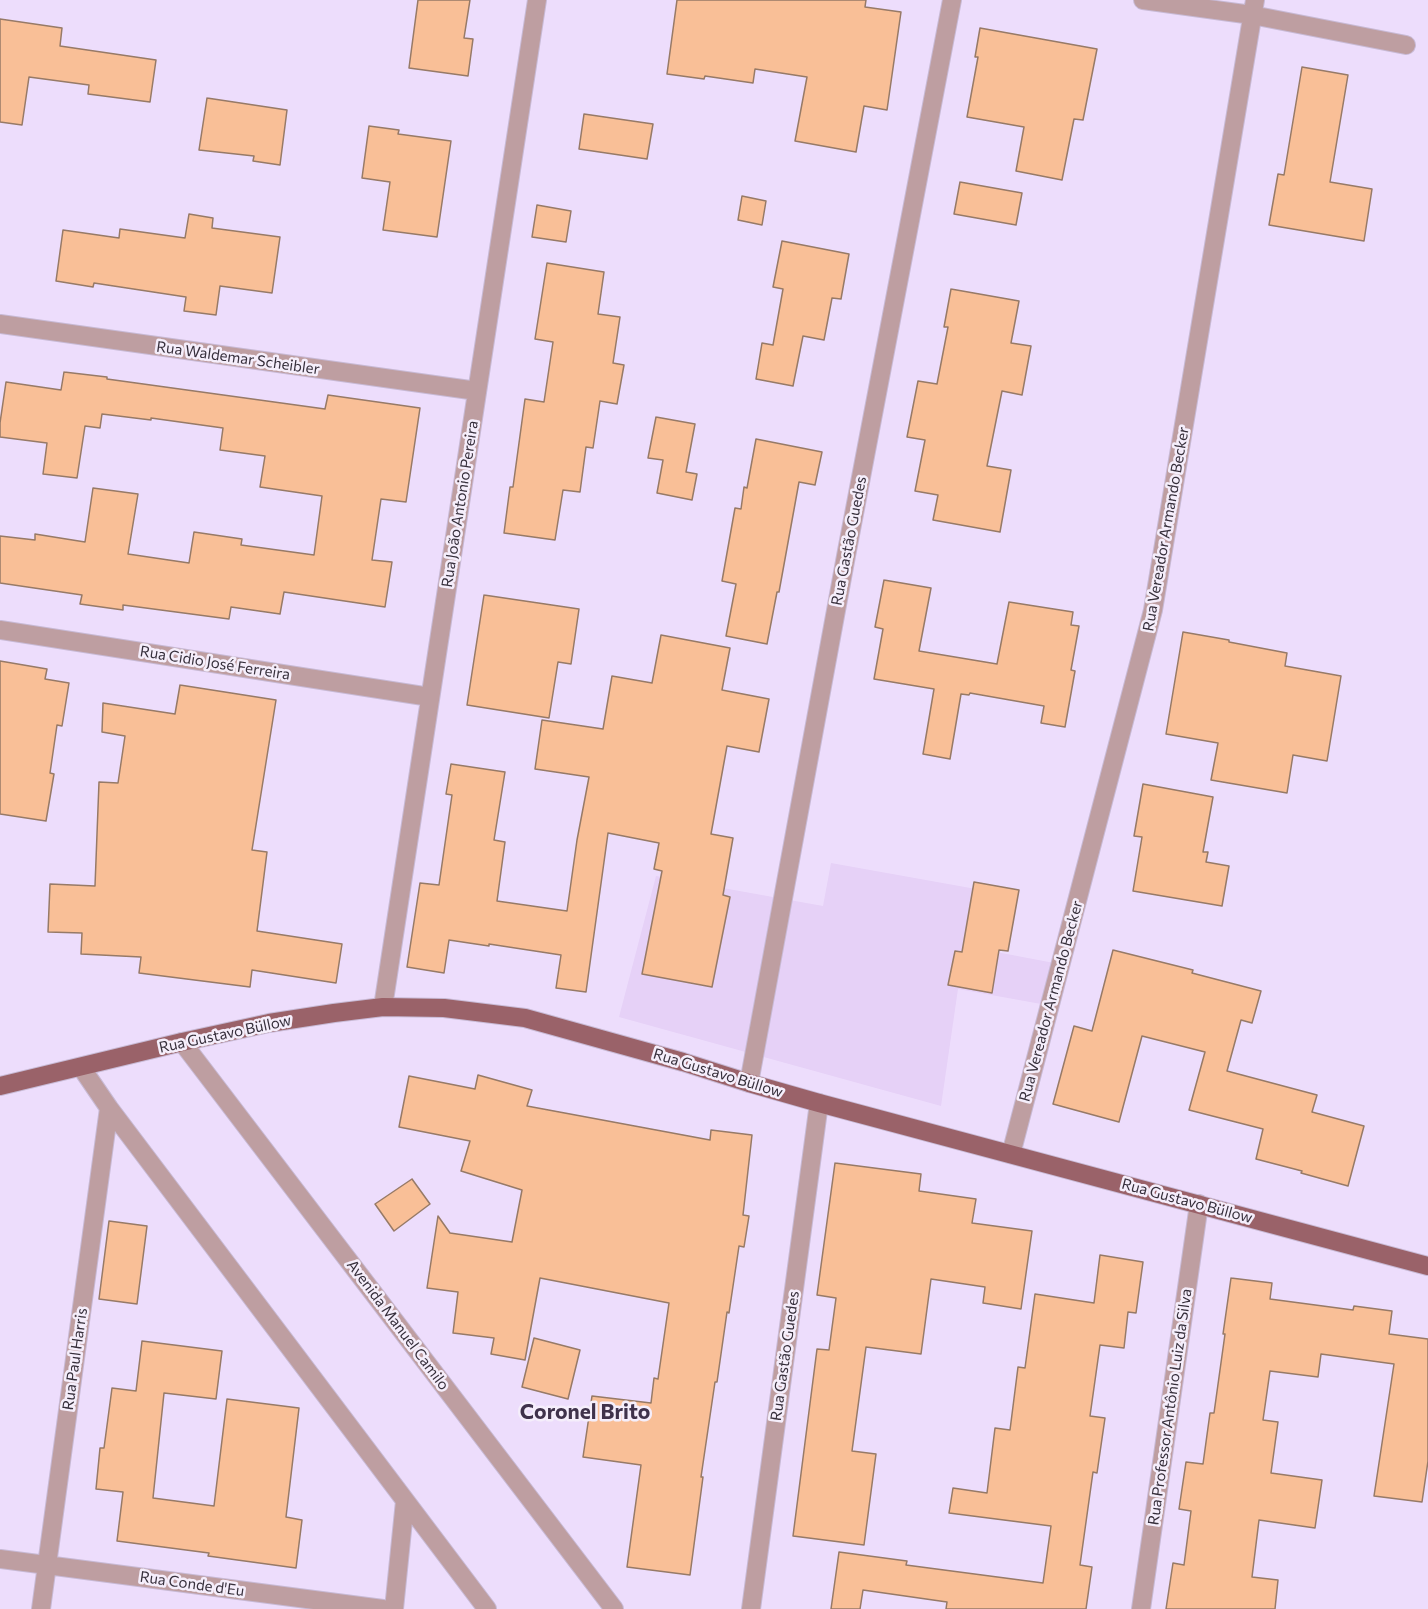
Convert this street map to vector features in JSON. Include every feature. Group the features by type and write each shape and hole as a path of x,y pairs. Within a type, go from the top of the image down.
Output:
{"main road":[{"name":"Rua Gustavo Büllow","path":"0,1086 269,1023 383,1007 444,1008 525,1018 819,1103 1428,1266"}],"street":[{"name":"Rua João Antonio Pereira","path":"383,1007 537,0"},
{"name":"Rua Gastão Guedes","path":"749,1083 952,0"},
{"path":"1143,0 1254,8 1406,45"},
{"name":"Rua Vereador Armando Becker","path":"1011,1154 1153,610 1254,8"},
{"name":"Rua Waldemar Scheibler","path":"0,324 477,391"},
{"name":"Rua Cidio José Ferreira","path":"0,630 430,697"},
{"name":"Avenida Manuel Camilo","path":"182,1042 614,1609"},
{"path":"81,1066 109,1108 487,1609"},
{"name":"Rua Gastão Guedes","path":"751,1609 819,1103"},
{"name":"Rua Paul Harris","path":"41,1609 109,1108"},
{"name":"Rua Professor Antônio Luiz da Silva","path":"1141,1609 1199,1204"},
{"path":"394,1609 405,1501"},
{"name":"Rua Conde d'Eu","path":"0,1558 383,1609"}],"shaded area":[{"path":"831,863 976,889 965,946 1054,963 1041,1004 958,989 941,1106 619,1017 656,876 823,906"}],"building":[{"path":"418,0 470,0 464,38 473,39 468,76 409,68"},
{"path":"677,0 866,0 865,7 901,12 887,110 864,106 856,152 795,141 807,77 755,69 753,83 705,76 704,79 667,74"},
{"path":"0,19 62,28 60,46 156,60 150,102 88,94 89,85 29,77 22,125 0,122"},
{"path":"980,28 1097,49 1083,120 1074,119 1062,180 1016,171 1024,127 967,117 978,57 975,57"},
{"path":"1302,67 1348,75 1330,182 1372,189 1364,241 1269,225 1278,174 1284,175"},
{"path":"207,98 287,110 280,165 253,161 254,156 199,150"},
{"path":"584,114 653,124 647,159 579,149"},
{"path":"369,126 399,130 398,134 451,141 437,237 383,230 390,182 362,178"},
{"path":"960,182 1022,193 1016,225 954,214"},
{"path":"742,196 766,201 762,225 738,220"},
{"path":"537,205 571,211 566,242 532,237"},
{"path":"189,214 213,218 212,228 280,237 272,293 220,286 216,315 184,311 186,297 94,283 93,287 56,281 63,230 119,238 120,229 185,238"},
{"path":"782,241 849,254 841,299 832,298 824,340 803,336 793,386 756,379 762,343 773,345 783,289 773,287"},
{"path":"547,263 604,272 598,314 620,317 613,363 624,365 617,404 600,401 593,448 586,447 580,492 563,490 555,540 504,533 525,399 544,402 553,342 535,339"},
{"path":"951,289 1019,301 1011,343 1031,346 1022,395 1002,391 987,466 1011,470 1000,532 933,520 938,495 915,491 925,440 907,437 918,381 937,384 948,327 944,327"},
{"path":"64,372 325,409 328,395 420,408 406,502 381,499 372,560 392,562 385,607 284,592 280,614 231,607 229,619 123,605 123,610 80,604 82,595 0,583 0,536 35,540 35,534 85,542 93,488 138,494 128,554 189,563 194,532 242,539 241,545 314,555 322,496 260,487 265,456 220,450 223,428 102,414 100,428 85,426 77,478 43,474 47,443 0,437 6,382 61,390"},
{"path":"656,417 695,424 686,472 697,474 692,500 657,493 663,460 648,458"},
{"path":"756,439 822,452 815,485 799,482 767,644 726,636 736,584 722,581 735,508 741,509"},
{"path":"884,580 931,588 919,651 997,664 1009,602 1073,612 1071,625 1079,626 1071,670 1075,671 1065,727 1041,723 1044,706 970,693 969,695 961,694 950,759 923,754 934,689 874,679 883,629 875,627"},
{"path":"484,595 579,609 571,664 558,662 549,718 467,705"},
{"path":"1183,632 1287,653 1285,666 1341,676 1327,761 1293,755 1287,793 1211,780 1218,743 1166,734"},
{"path":"661,635 730,648 722,690 769,699 759,752 727,746 711,834 733,838 723,895 730,897 712,987 642,974 662,871 654,869 659,843 608,833 586,992 556,988 561,955 489,944 489,946 449,940 444,973 407,967 420,883 439,885 452,795 446,794 451,764 505,772 494,840 505,842 497,901 567,911 589,777 535,769 542,720 603,729 612,676 652,683"},
{"path":"0,661 47,669 45,679 69,683 62,726 57,725 50,773 54,774 46,821 0,814"},
{"path":"180,685 276,700 252,850 267,852 257,931 342,944 336,983 252,970 250,987 139,973 141,957 81,954 82,933 48,932 50,884 95,886 99,782 118,783 125,736 102,732 103,703 175,714"},
{"path":"1143,784 1213,797 1203,852 1208,852 1206,862 1229,866 1222,906 1133,891 1142,837 1134,836"},
{"path":"974,882 1019,890 1008,951 999,950 992,993 948,985 955,951 962,952"},
{"path":"1113,950 1193,970 1192,973 1261,991 1252,1023 1241,1020 1227,1071 1317,1095 1312,1112 1364,1126 1348,1186 1256,1159 1263,1129 1189,1110 1205,1052 1142,1036 1119,1122 1053,1104 1074,1026 1092,1031"},
{"path":"478,1075 532,1090 527,1106 710,1140 711,1130 752,1135 743,1215 749,1216 744,1247 739,1246 717,1382 715,1382 690,1575 627,1567 641,1465 583,1457 592,1396 651,1403 654,1378 658,1379 669,1303 540,1278 525,1360 491,1354 494,1338 453,1333 458,1292 427,1288 438,1216 450,1233 512,1242 522,1190 461,1171 470,1141 399,1127 409,1076 475,1089"},
{"path":"835,1163 921,1174 919,1191 976,1199 972,1223 1032,1231 1021,1309 983,1303 985,1287 931,1279 921,1354 866,1347 852,1451 876,1454 864,1545 793,1536 817,1349 829,1350 836,1298 817,1295"},
{"path":"412,1179 430,1204 394,1231 375,1204"},
{"path":"109,1221 147,1226 137,1304 99,1299"},
{"path":"1100,1255 1143,1262 1136,1313 1128,1312 1124,1348 1100,1345 1090,1416 1105,1418 1097,1473 1093,1472 1080,1565 1092,1567 1086,1609 946,1609 947,1602 863,1590 860,1609 831,1609 839,1552 907,1561 906,1565 1043,1583 1051,1526 949,1513 953,1488 987,1493 995,1428 1010,1430 1018,1367 1025,1368 1035,1294 1094,1303"},
{"path":"1231,1278 1272,1283 1270,1299 1353,1310 1354,1306 1392,1311 1389,1334 1428,1339 1428,1461 1422,1502 1374,1496 1394,1364 1321,1354 1318,1377 1270,1371 1263,1420 1278,1422 1271,1473 1322,1480 1315,1528 1259,1520 1252,1577 1278,1580 1275,1609 1166,1609 1173,1563 1184,1565 1191,1511 1179,1509 1186,1462 1203,1464 1210,1413 1214,1413"},
{"path":"534,1338 580,1350 568,1399 522,1387"},
{"path":"142,1341 222,1351 216,1399 164,1393 153,1498 214,1506 227,1399 299,1408 286,1517 302,1520 296,1568 208,1556 209,1553 117,1541 123,1492 96,1489 100,1448 104,1448 112,1388 136,1391"}],"district":[{"name":"Coronel Brito","path":"585,1412"}]}
